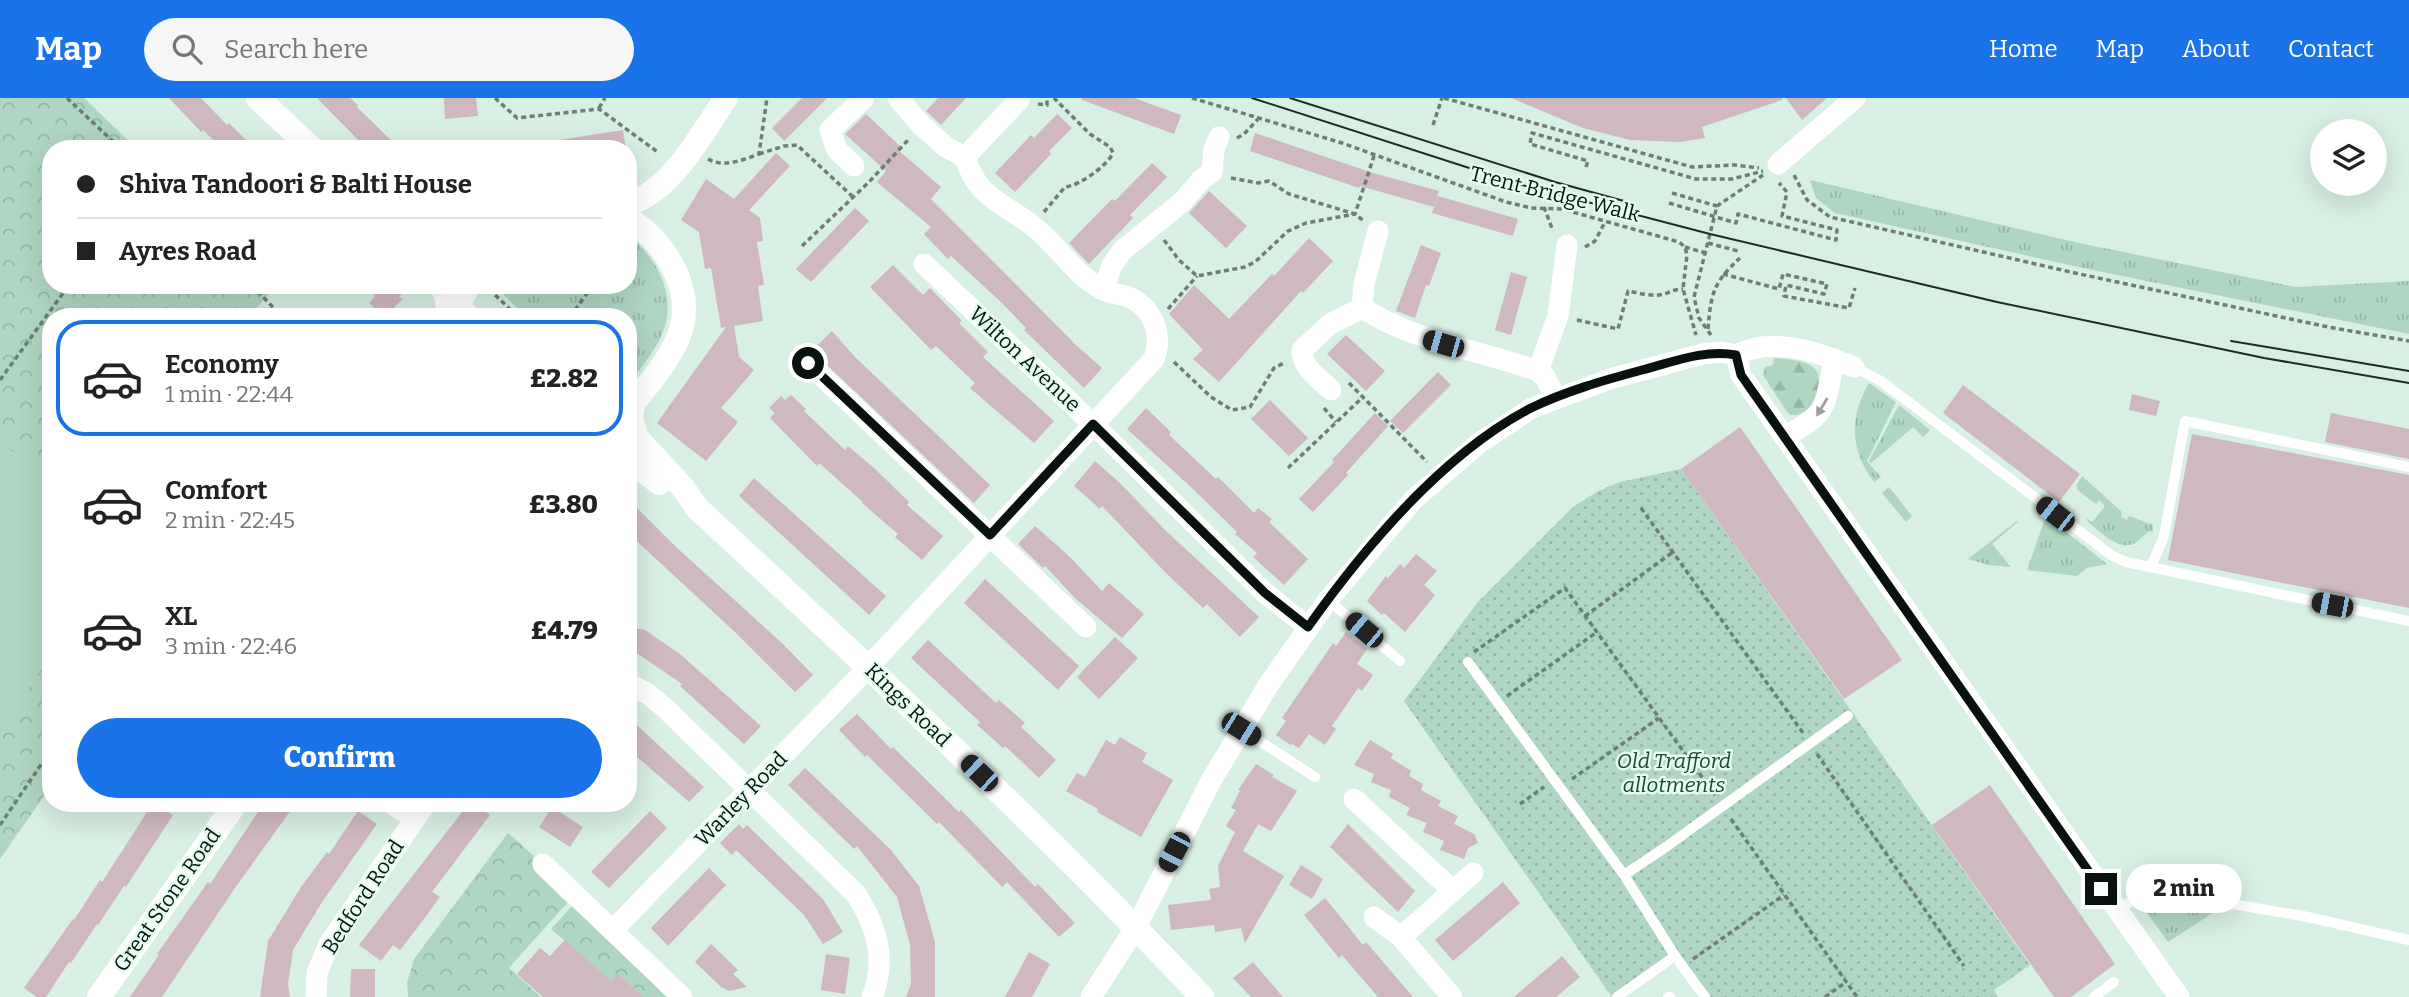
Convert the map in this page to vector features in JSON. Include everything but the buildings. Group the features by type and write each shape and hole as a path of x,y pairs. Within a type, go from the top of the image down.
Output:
{"street":[{"path":"258,98 302,140"},
{"path":"637,201 659,188 676,156 726,98"},
{"path":"854,166 837,150 830,130 864,98"},
{"path":"898,98 946,147 965,157 971,174 995,202 1038,229 1084,276 1103,290 1130,297 1141,305 1157,328 1157,352"},
{"path":"1776,165 1855,98"},
{"path":"965,157 1034,100"},
{"path":"1103,290 1112,265 1122,250 1182,202 1201,180 1212,172 1214,149 1219,136"},
{"path":"657,244 653,229 654,213 676,156"},
{"path":"637,226 668,257 681,285 684,313 682,327 668,355 637,397"},
{"path":"1362,309 1364,284 1378,231"},
{"path":"1538,371 1558,316 1567,245"},
{"name":"Wilton Avenue","path":"924,264 1093,424 1265,593 1308,627"},
{"path":"446,294 467,304"},
{"path":"1331,390 1305,364 1301,354 1305,346 1330,324 1362,309 1422,338 1538,371 1545,377 1556,398"},
{"path":"1091,997 1136,927 1241,729 1308,627 1413,500 1450,466 1505,424 1532,408 1610,379 1751,348 1790,347 1854,367"},
{"name":"Warley Road","path":"613,930 869,667 1154,359 1157,352"},
{"path":"1719,354 1741,375 2179,997"},
{"path":"1784,437 1810,423 1824,408 1834,359"},
{"path":"808,363 1086,627"},
{"name":"Kings Road","path":"637,439 684,489 697,508 869,667 1070,861 1202,997"},
{"name":"Kings Road","path":"637,466 678,498 697,508"},
{"path":"637,688 666,709 856,894 870,916 880,953 877,984 872,997"},
{"path":"1350,797 1452,890"},
{"name":"Great Stone Road","path":"99,997 230,812"},
{"name":"Bedford Road","path":"316,997 317,973 329,944 419,812"},
{"path":"543,864 682,997"},
{"path":"1401,937 1473,873"},
{"path":"1374,917 1401,937 1452,997"}],"lane":[{"path":"1854,367 1881,381 2110,555 2126,562 2409,621"},
{"path":"2151,567 2164,536 2185,421 2409,467"},
{"path":"1328,600 1400,661"},
{"path":"1468,662 1624,875 1675,956 1705,997"},
{"path":"1624,875 1848,716"},
{"path":"1241,729 1315,777"},
{"path":"2117,911 2143,894 2173,894 2303,916 2409,940"},
{"path":"1617,997 1675,956"},
{"path":"2094,997 2114,982"}],"path":[{"path":"67,98 111,140"},
{"path":"495,98 517,118 598,109 676,156 717,164 797,145 853,196"},
{"path":"598,109 605,98"},
{"path":"759,154 767,98"},
{"name":"Trent Bridge Walk","path":"1192,98 1342,143 1506,202 1531,208 1562,209 1679,242 1685,247 1706,253"},
{"path":"1433,125 1443,98 1692,167 1776,165 1798,185 1807,200 1830,217 2075,273 2328,327 2409,341"},
{"path":"1034,100 1110,147 1113,153 1097,172 1088,174 1075,186 1065,187 1045,210 1038,229"},
{"path":"1219,136 1234,140 1244,134 1260,117"},
{"path":"802,246 869,182 922,125"},
{"path":"1586,167 1588,161 1530,144 1532,133 1696,179 1732,179 1776,165"},
{"path":"1355,214 1374,156"},
{"path":"1719,354 1708,329 1699,318 1694,297 1717,206 1776,165"},
{"path":"1669,203 1736,223 1738,214 1836,240 1837,230 1782,216 1787,192 1776,165"},
{"path":"1212,172 1258,183 1269,181 1289,194 1355,214 1378,231"},
{"path":"1671,193 1717,206"},
{"path":"1157,328 1162,317 1197,276 1245,267 1255,262 1288,231 1306,223 1355,214"},
{"path":"1156,222 1164,241 1179,260 1197,276"},
{"path":"1708,243 1738,251"},
{"path":"1685,247 1687,255 1683,289 1719,354"},
{"path":"1708,329 1710,297 1723,274 1740,258"},
{"path":"1723,274 1779,289 1783,274 1827,285 1824,294 1786,285 1784,296 1849,308 1855,288"},
{"path":"1558,316 1618,329 1628,291 1664,295 1672,290 1683,289"},
{"path":"261,294 274,308"},
{"path":"0,380 42,322"},
{"path":"1157,352 1177,365 1211,397 1233,410 1250,407 1274,368 1301,354"},
{"path":"1336,422 1321,404 1331,390 1348,382 1426,462 1450,466"},
{"path":"1288,468 1363,397"},
{"path":"1585,616 1673,552"},
{"path":"1468,662 1467,657 1565,588 1857,997"},
{"path":"1498,703 1597,632"},
{"path":"1520,804 1558,784 1659,718"},
{"path":"0,825 42,763"},
{"path":"1683,967 1784,894"},
{"path":"1825,997 1846,982"}],"green space":[{"path":"0,98 84,98 128,140 42,140 42,294 269,294 257,308 42,308 42,799 0,859"},
{"path":"1810,180 2079,243 2296,287 2409,281 2409,334 2083,268 1835,213 1816,198"},
{"path":"637,243 655,264 667,300 665,326 659,342 637,374 637,308 517,308 503,294 637,294"},
{"path":"1774,358 1800,361 1815,369 1819,384 1810,409 1797,415 1787,412 1763,375 1765,367 1773,365"},
{"path":"1869,383 1896,402 1867,461 1881,477 1874,482 1860,458 1855,433 1858,408"},
{"path":"1899,405 1930,430 1923,437 1913,427 1871,463 1869,461"},
{"path":"0,443 42,471 42,669 0,729"},
{"name":"Old Trafford allotments","path":"1681,469 2030,965 1994,990 1998,997 1700,997 1675,963 1626,997 1612,997 1404,701 1477,603 1573,507 1598,491 1620,482"},
{"path":"2082,476 2122,512 2121,517 2127,520 2129,516 2153,525 2153,532 2149,531 2137,542 2129,545 2116,543 2104,535 2086,518 2092,522 2105,506 2099,500 2096,504 2077,490 2076,486"},
{"path":"1889,487 1912,516 1906,522 1882,493"},
{"path":"2046,516 2107,564 2087,568 2077,576 2027,570"},
{"path":"2017,521 1992,544 2011,567 1968,559"},
{"path":"508,833 534,856 532,861 535,872 567,903 509,968 541,997 408,997 407,983 414,959"},
{"path":"2139,902 2219,909 2168,942"},
{"path":"572,906 668,997 644,997 618,974 611,981 551,929"}],"tram line":[{"path":"1252,98 1522,185 1710,234 1997,302 2264,358 2409,383"},
{"path":"1290,98 1555,182 1624,201"},
{"path":"2231,341 2409,371"}],"route":[{"path":"808,363 990,535 1093,424 1265,593 1308,627 1364,555 1413,500 1450,466 1505,424 1532,408 1610,379 1702,354 1721,352 1736,355 1741,375 2101,889"}]}
